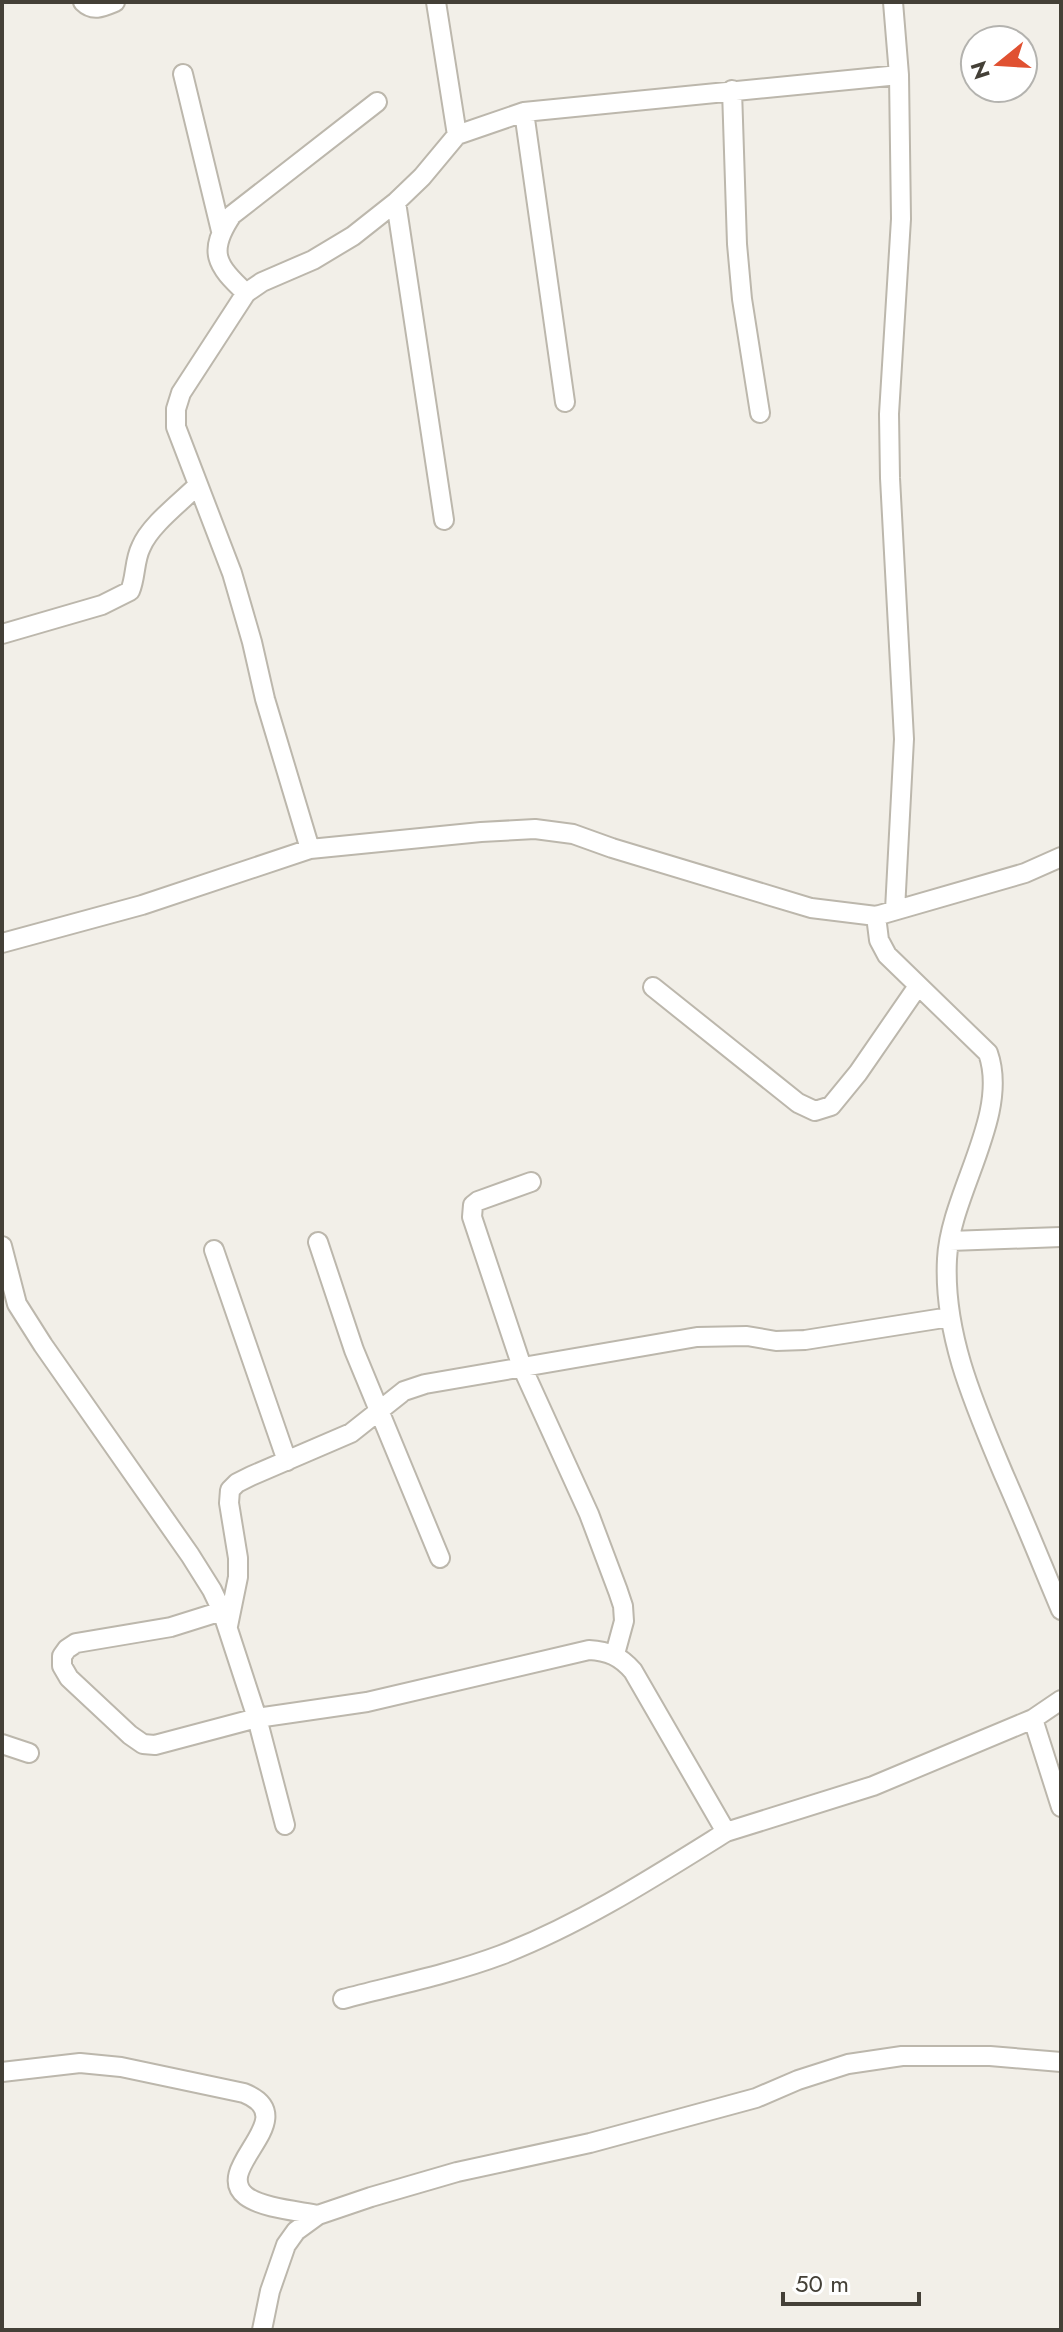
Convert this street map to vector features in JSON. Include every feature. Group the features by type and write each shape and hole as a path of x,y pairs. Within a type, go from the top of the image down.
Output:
{"street":[{"path":"80,3 94,8 115,2"},
{"path":"436,2 457,135"},
{"path":"893,2 899,75 901,219 889,414 904,739 895,910"},
{"path":"183,74 221,231"},
{"path":"310,849 265,699 232,573 176,427 176,409 181,393 246,293 353,236 422,177 457,135 524,112 899,75"},
{"path":"732,90 737,244 742,299 760,413"},
{"path":"246,293 226,274 219,262 221,231 232,215 377,102"},
{"path":"524,112 565,402"},
{"path":"396,202 444,520"},
{"path":"2,634 102,605 130,591 140,547 151,531 198,485"},
{"path":"2,943 142,905 310,849 535,829 573,834 811,908 876,916 1025,873 1061,857"},
{"path":"876,916 879,940 887,955 988,1053 993,1067 986,1125 961,1199 947,1256 950,1317 961,1365 1061,1610"},
{"path":"653,987 798,1103 815,1111 831,1106 858,1073 918,986"},
{"path":"531,1182 478,1201 471,1210 522,1367 589,1514 623,1606 624,1621 615,1654"},
{"path":"950,1241 1061,1237"},
{"path":"318,1242 354,1350 440,1558"},
{"path":"2,1246 10,1305 43,1345 212,1590 225,1619 257,1718 285,1825"},
{"path":"214,1250 287,1461"},
{"path":"225,1619 238,1577 230,1490 237,1483 351,1433 404,1391 425,1384 697,1337 805,1340 950,1317"},
{"path":"225,1619 76,1643 62,1656 62,1666 69,1678 130,1735 143,1744 155,1745 257,1718 367,1702 589,1650 602,1650 615,1654 633,1671 726,1832"},
{"path":"343,1999 465,1968 516,1948 601,1907 726,1832 873,1786 1033,1719 1061,1700"},
{"path":"1033,1719 1061,1807"},
{"path":"2,1744 29,1753"},
{"path":"262,2330 270,2291 286,2245 296,2231 318,2215 371,2197 457,2172 590,2143 756,2098 848,2064 902,2056 990,2056 1061,2062"},
{"path":"2,2072 80,2063 257,2098 265,2108 265,2118 241,2167 238,2187 256,2202 318,2215"}]}
